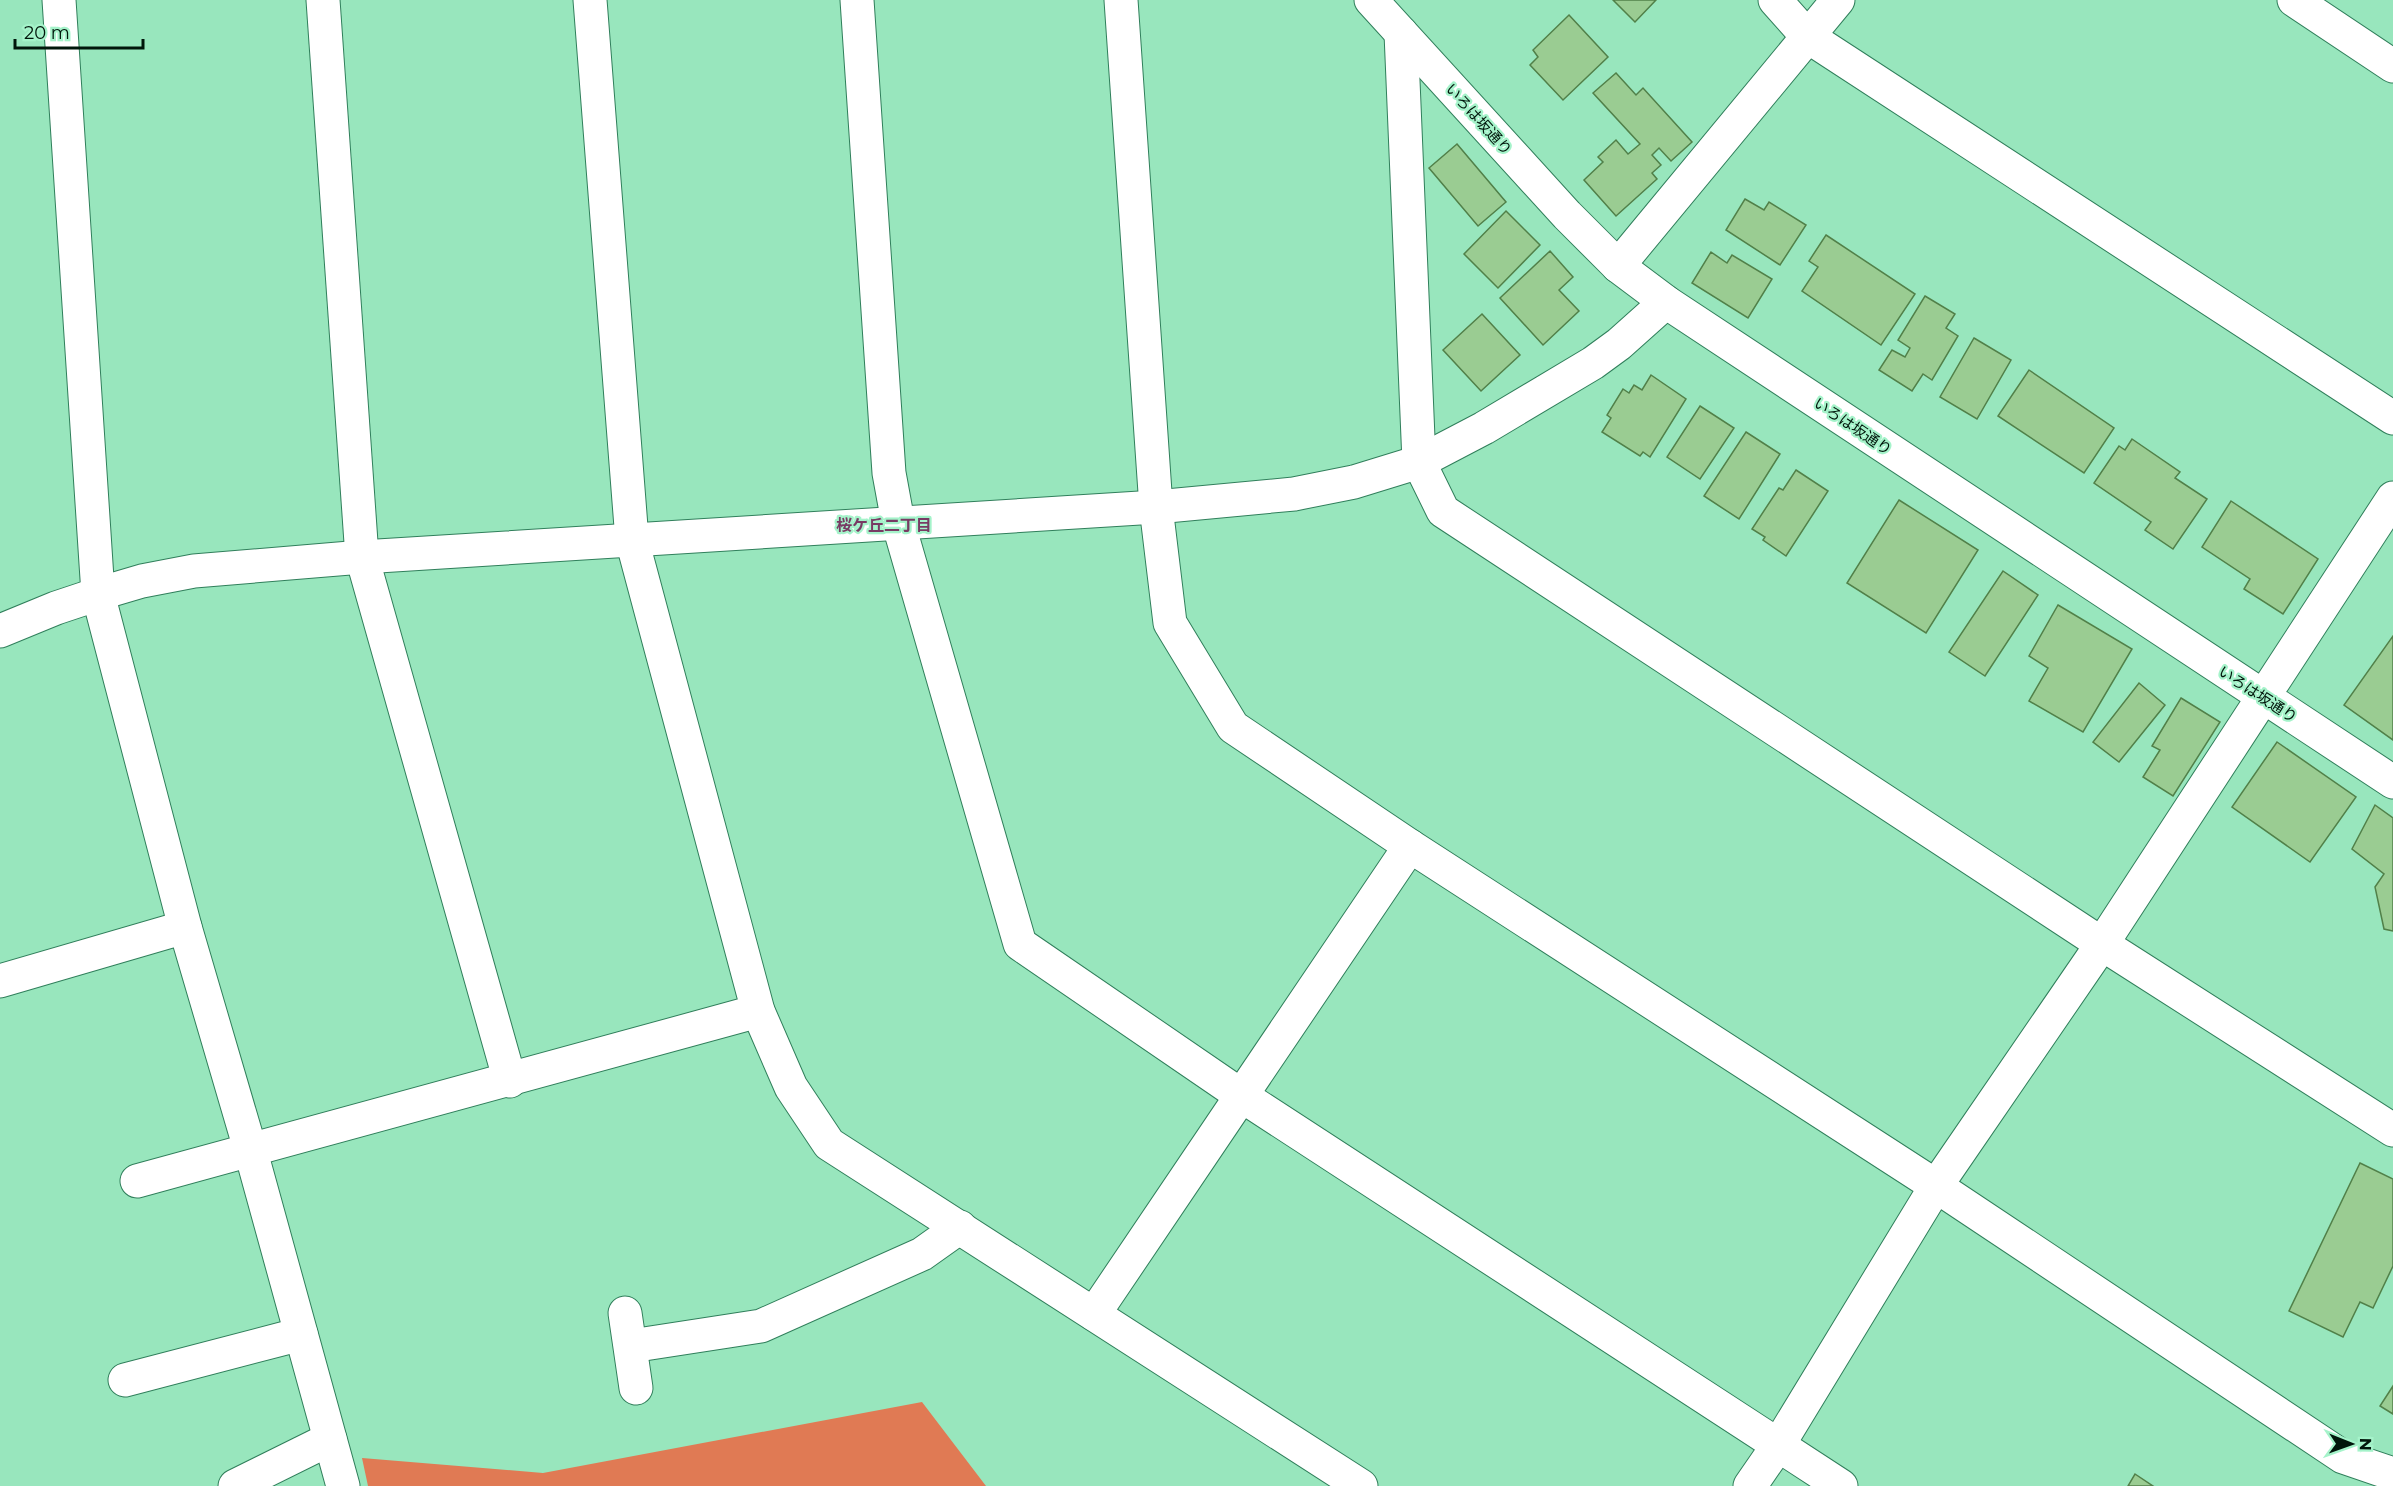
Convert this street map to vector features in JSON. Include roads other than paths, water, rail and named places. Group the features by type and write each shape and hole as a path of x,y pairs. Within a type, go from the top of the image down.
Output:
{"street":[{"path":"59,0 98,594 185,927 251,1152 343,1486"},
{"path":"323,0 363,557 510,1081"},
{"path":"590,0 632,540 758,1011 791,1087 829,1144 1361,1486"},
{"path":"857,0 889,473 898,522 1020,944 1242,1096 1841,1486"},
{"path":"1121,0 1155,507 1170,624 1233,727 1410,846 1936,1186 2343,1457 2393,1474"},
{"name":"いろは坂通り","path":"1371,0 1566,215 1618,266 1666,302 2262,698 2393,782"},
{"path":"1775,0 1808,36 2393,418"},
{"path":"1618,266 1838,0"},
{"path":"2294,0 2393,66"},
{"path":"1401,33 1419,462 1443,511 2102,944 2393,1130"},
{"path":"0,631 98,594 142,581 194,572 363,557 1155,507 1294,494 1354,482 1419,462 1484,428 1593,363 1619,344 1666,302"},
{"path":"1750,1486 1779,1444 1936,1186 2102,944 2393,498"},
{"path":"1094,1314 1410,846"},
{"path":"0,981 185,927"},
{"path":"137,1182 758,1011"},
{"path":"631,1346 761,1326 922,1254 960,1227"},
{"path":"625,1313 636,1388"},
{"path":"125,1380 301,1334"},
{"path":"235,1486 330,1439"}],"district":[{"name":"桜ケ丘二丁目","path":"884,525"}]}
